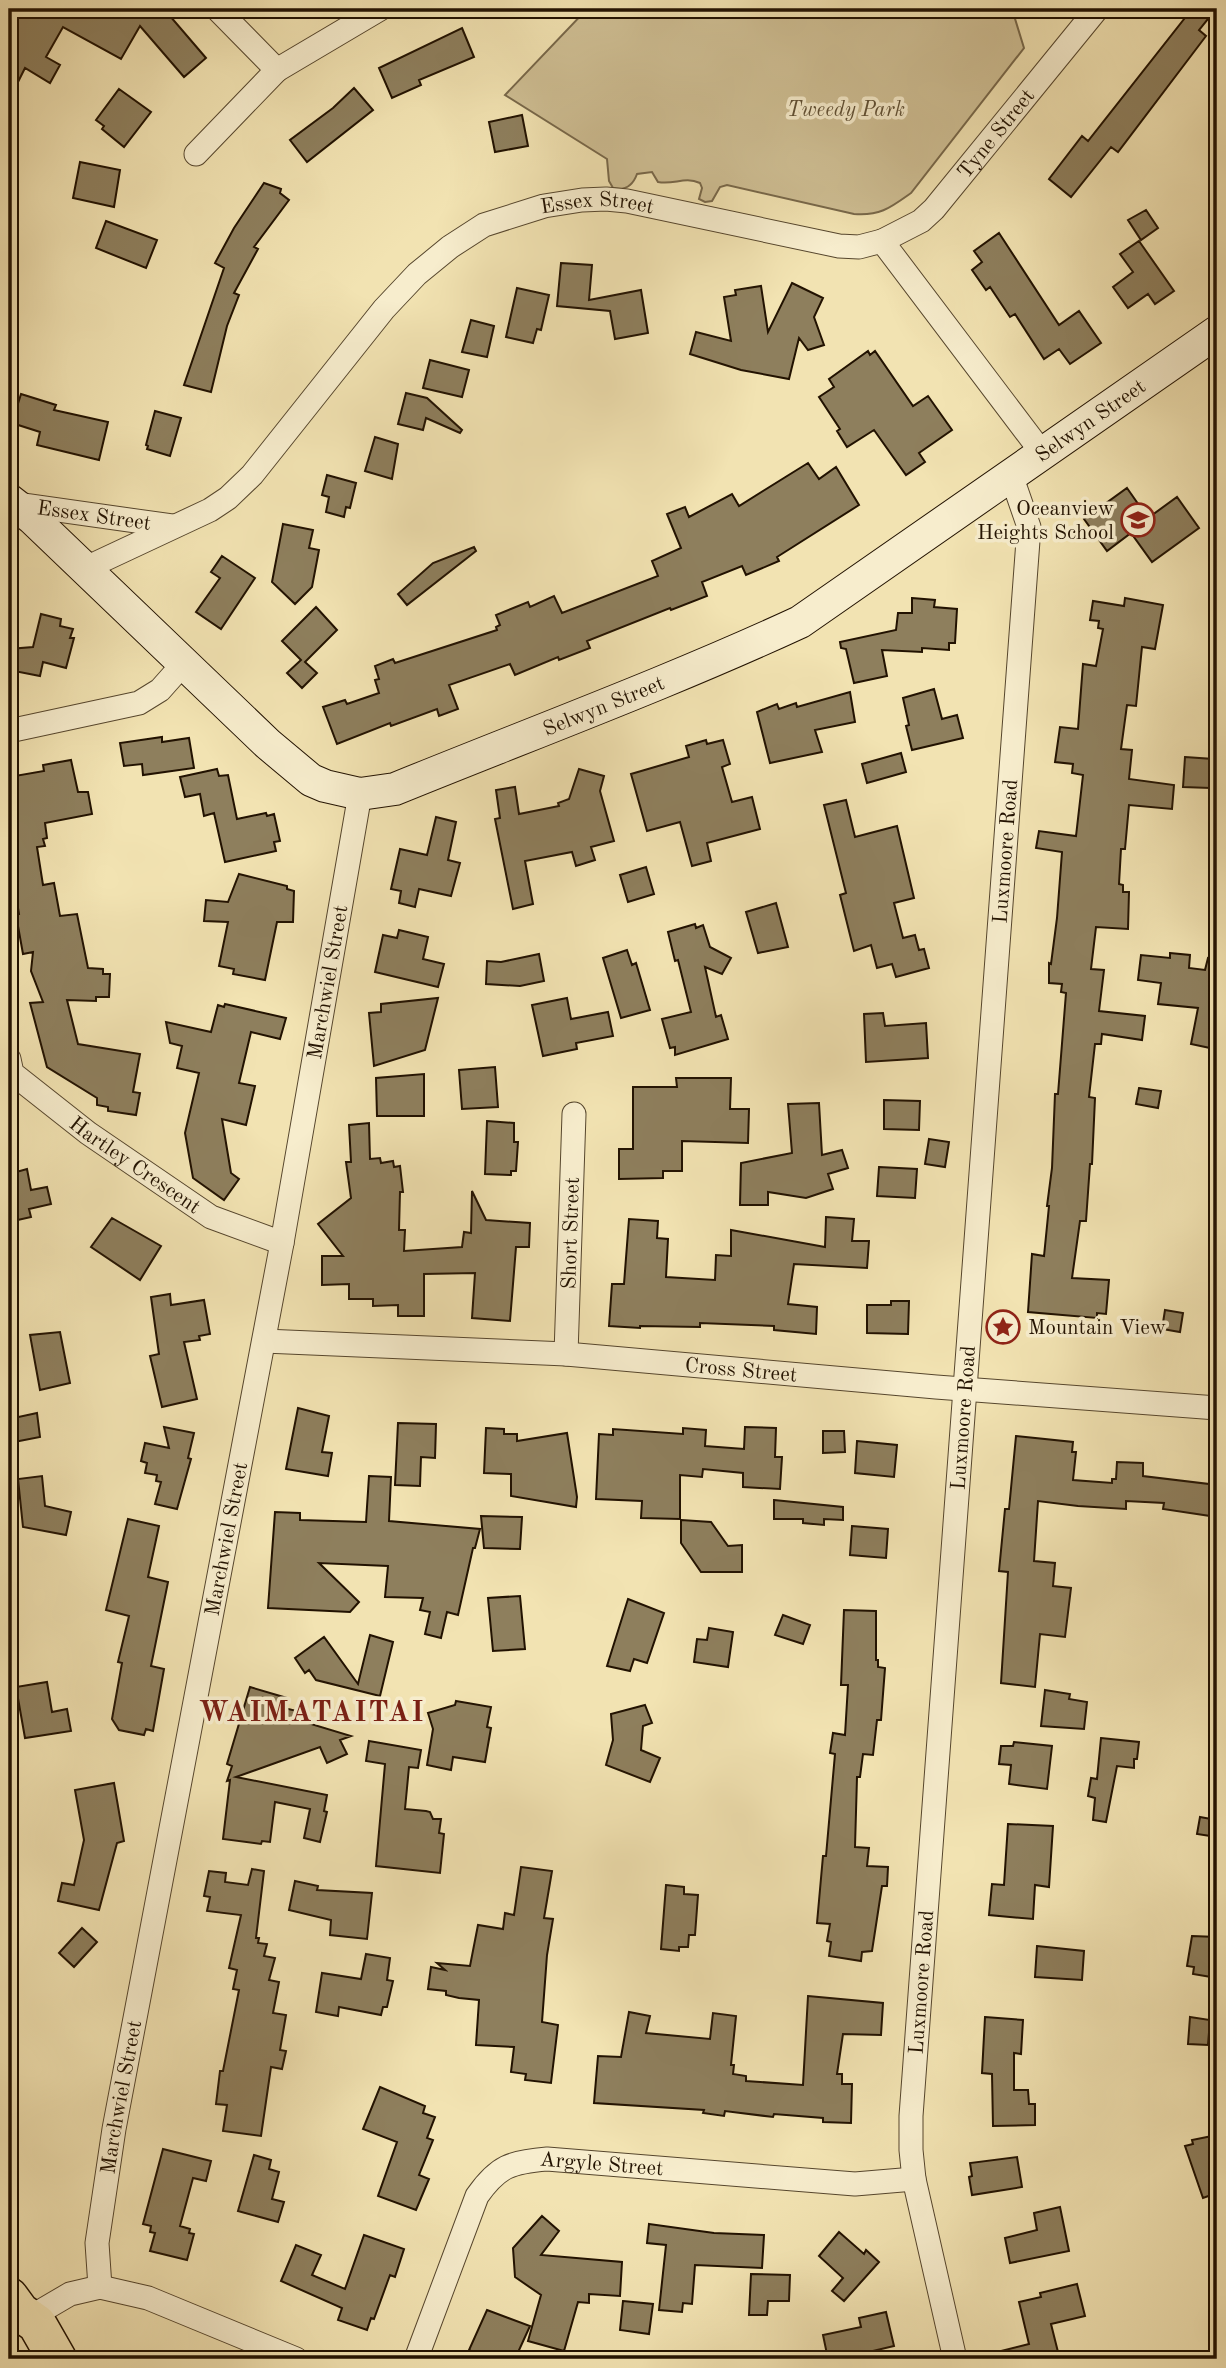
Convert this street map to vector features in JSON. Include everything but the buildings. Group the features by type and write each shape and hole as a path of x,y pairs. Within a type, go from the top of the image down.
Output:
{"highway":[{"path":"19,2307 37,2324 57,2359"}],"street":[{"path":"217,9 277,70"},
{"path":"197,154 277,70 380,9"},
{"name":"Tyne Street","path":"882,241 921,221 934,209 1097,9"},
{"name":"Essex Street","path":"84,569 210,510 228,498 252,475 392,300 425,267 484,225 544,205 606,199 627,201 839,246 859,247 882,241"},
{"path":"882,241 1043,454"},
{"name":"Selwyn Street","path":"12,502 268,744 311,780 360,794 395,789 730,654 800,622 1217,332"},
{"name":"Luxmoore Road","path":"955,2359 914,2179 911,2150 912,2074 1029,527 1011,475"},
{"name":"Essex Street","path":"12,502 173,526"},
{"path":"9,731 139,703 160,690 184,663"},
{"name":"Marchwiel Street","path":"100,2287 98,2236 114,2129 264,1341 360,794"},
{"name":"Hartley Crescent","path":"9,1059 12,1073 23,1082 89,1133 211,1217 282,1243"},
{"name":"Short Street","path":"566,1354 573,1114"},
{"name":"Cross Street","path":"264,1341 566,1354 1217,1408"},
{"name":"Argyle Street","path":"416,2359 477,2196 502,2168 512,2164 547,2159 855,2184 914,2179"},
{"path":"19,2307 100,2287 148,2298 296,2359"}],"green space":[{"name":"Tweedy Park","path":"587,9 1012,9 1024,48 911,193 884,210 871,214 854,214 727,185 720,187 712,201 705,202 699,199 702,188 700,183 689,180 658,182 652,172 637,174 625,188 613,188 609,181 607,159 505,95"}],"place":[{"name":"Oceanview Heights School","path":"1138,520"},
{"name":"Mountain View","path":"1003,1327"}],"district":[{"name":"WAIMATAITAI","path":"312,1711"}]}
